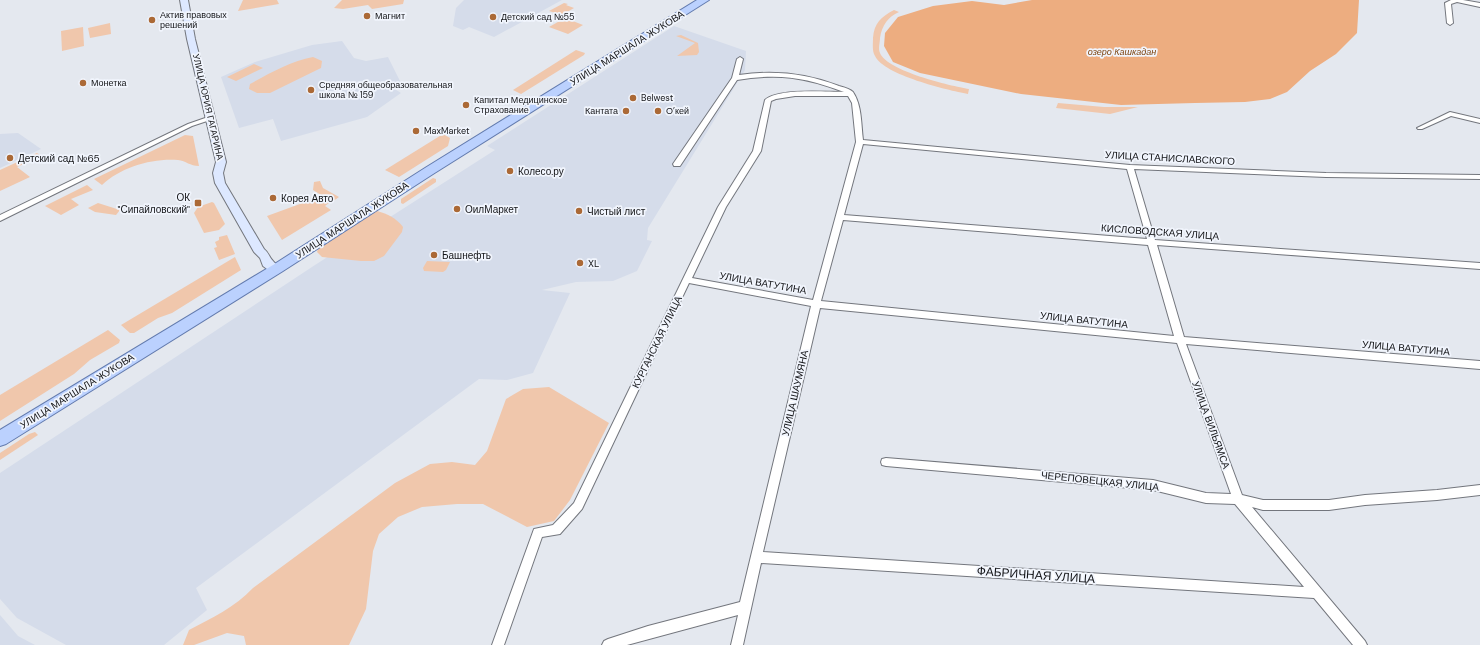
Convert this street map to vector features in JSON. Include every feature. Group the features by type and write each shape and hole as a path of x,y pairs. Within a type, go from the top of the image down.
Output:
{"main road":[{"name":"УЛИЦА ЮРИЯ ГАГАРИНА","path":"184,0 221,162 218,173 221,187 260,252 265,256 271,266"},
{"name":"УЛИЦА МАРШАЛА ЖУКОВА","path":"0,439 692,0"},
{"name":"УЛИЦА МАРШАЛА ЖУКОВА","path":"0,428 416,179 704,0"}],"street":[{"path":"1450,24 1448,3 1457,0 1480,5"},
{"path":"677,164 735,78 740,59"},
{"path":"735,78 754,75 782,74 816,80 849,93 855,103 860,142"},
{"name":"КУРГАНСКАЯ УЛИЦА","path":"498,645 538,533 556,530 578,506 722,207 757,151 768,100 772,97 849,93"},
{"path":"1420,128 1450,114 1480,121"},
{"path":"0,218 190,125 211,118"},
{"name":"УЛИЦА СТАНИСЛАВСКОГО","path":"860,142 1130,167 1326,175 1480,177"},
{"name":"УЛИЦА ШАУМЯНА","path":"737,645 756,557 816,304 860,142"},
{"name":"УЛИЦА ВИЛЬЯМСА","path":"1130,167 1180,340 1238,499 1360,645"},
{"name":"КИСЛОВОДСКАЯ УЛИЦА","path":"840,217 1152,243 1480,266"},
{"name":"УЛИЦА ВАТУТИНА","path":"687,280 816,304 1180,340 1480,365"},
{"name":"ЧЕРЕПОВЕЦКАЯ УЛИЦА","path":"886,462 1153,484 1206,498 1238,499 1263,505 1329,505 1480,490"},
{"name":"ФАБРИЧНАЯ УЛИЦА","path":"756,557 1317,593"},
{"path":"608,645 648,632 745,607"}],"shaded area":[{"path":"243,0 277,0 279,4 238,11"},
{"path":"342,0 404,0 403,4 372,9 368,5 343,9 334,8"},
{"name":"Детский сад №55","path":"464,0 562,0 494,37 469,27 463,30 453,26 456,8"},
{"path":"564,3 574,8 562,15 549,11"},
{"path":"894,10 899,12 886,22 882,29 880,38 879,51 885,60 906,72 920,77 969,89 968,94 917,81 890,69 881,63 873,52 875,28 885,15"},
{"path":"565,18 583,25 568,34 549,27"},
{"path":"110,23 111,34 90,38 88,28"},
{"path":"674,26 746,51 745,70 648,228 647,240 652,241 637,271 613,281 576,282 542,290 570,293 533,373 507,380 479,379 196,588 207,610 164,645 66,645 17,618 0,599 0,473 315,265 495,150 487,146"},
{"path":"83,27 84,46 62,51 61,31"},
{"path":"681,35 698,43 699,52 697,55 677,56 695,43 676,36"},
{"name":"Средняя общеобразовательная школа № 159","path":"342,41 354,58 366,61 388,57 401,83 393,88 401,93 367,117 281,141 273,119 239,128 221,77 255,62 312,45"},
{"path":"576,50 585,53 521,94 513,90"},
{"path":"313,57 322,61 321,68 270,93 257,93 249,89 250,84 289,64"},
{"path":"254,64 263,68 236,81 227,77"},
{"path":"1058,103 1104,107 1138,107 1110,114 1056,108"},
{"name":"Детский сад №65","path":"18,133 41,149 0,168 0,134"},
{"path":"443,134 450,138 448,146 399,177 385,170"},
{"path":"185,135 193,136 199,166 178,160 148,162 118,173 102,185 94,179"},
{"path":"37,153 41,156 17,167 30,177 0,191 0,170"},
{"path":"433,178 436,179 436,182 403,204 401,203 401,199"},
{"path":"320,181 323,188 339,197 332,202 313,190 314,182"},
{"path":"87,185 93,190 71,199 79,205 61,215 45,206"},
{"path":"319,197 329,203 325,206 331,210 282,240 267,216"},
{"path":"212,202 214,203 225,224 219,230 204,233 194,213 198,207"},
{"path":"98,203 120,210 116,215 95,212 88,208"},
{"path":"377,211 392,217 403,227 402,232 384,256 374,261 361,261 322,257 317,252 319,245 370,212"},
{"path":"227,235 235,254 219,260 214,248 217,247 215,242 219,240 219,237"},
{"path":"235,257 241,270 172,313 158,318 134,333 130,333 121,325"},
{"path":"427,261 450,262 446,270 443,272 424,271 423,268"},
{"path":"108,330 120,340 119,343 90,360 74,374 0,421 0,395"},
{"path":"549,387 609,423 570,500 554,521 527,527 483,504 457,504 422,507 398,517 379,534 373,551 366,609 349,645 246,645 244,636 227,633 194,645 183,645 189,630 239,601 253,588 395,483 430,464 452,462 475,465 487,451 506,399 523,389"},
{"path":"35,432 38,435 0,460 0,453 29,434"},
{"path":"0,615 18,636 35,645 0,645"}],"water":[{"name":"озеро Кашкадан","path":"1032,0 1359,0 1357,33 1336,54 1310,71 1287,92 1270,99 1245,102 1121,105 1021,94 920,73 893,62 884,46 885,33 898,17 933,6 972,1 1004,5"}],"place":[{"name":"Магнит","path":"367,16"},
{"name":"Детский сад №55","path":"493,17"},
{"name":"Актив правовых решений","path":"152,20"},
{"name":"Монетка","path":"83,83"},
{"name":"Средняя общеобразовательная школа № 159","path":"311,90"},
{"name":"Belwest","path":"633,98"},
{"name":"Капитал Медицинское Страхование","path":"466,105"},
{"name":"Кантата","path":"626,111"},
{"name":"О’кей","path":"658,111"},
{"name":"MaxMarket","path":"416,131"},
{"name":"Детский сад №65","path":"10,158"},
{"name":"Колесо.ру","path":"510,171"},
{"name":"Корея Авто","path":"273,198"},
{"name":"ОК \"Сипайловский\"","path":"198,203"},
{"name":"ОилМаркет","path":"457,209"},
{"name":"Чистый лист","path":"579,211"},
{"name":"Башнефть","path":"434,255"},
{"name":"XL","path":"580,263"}]}
